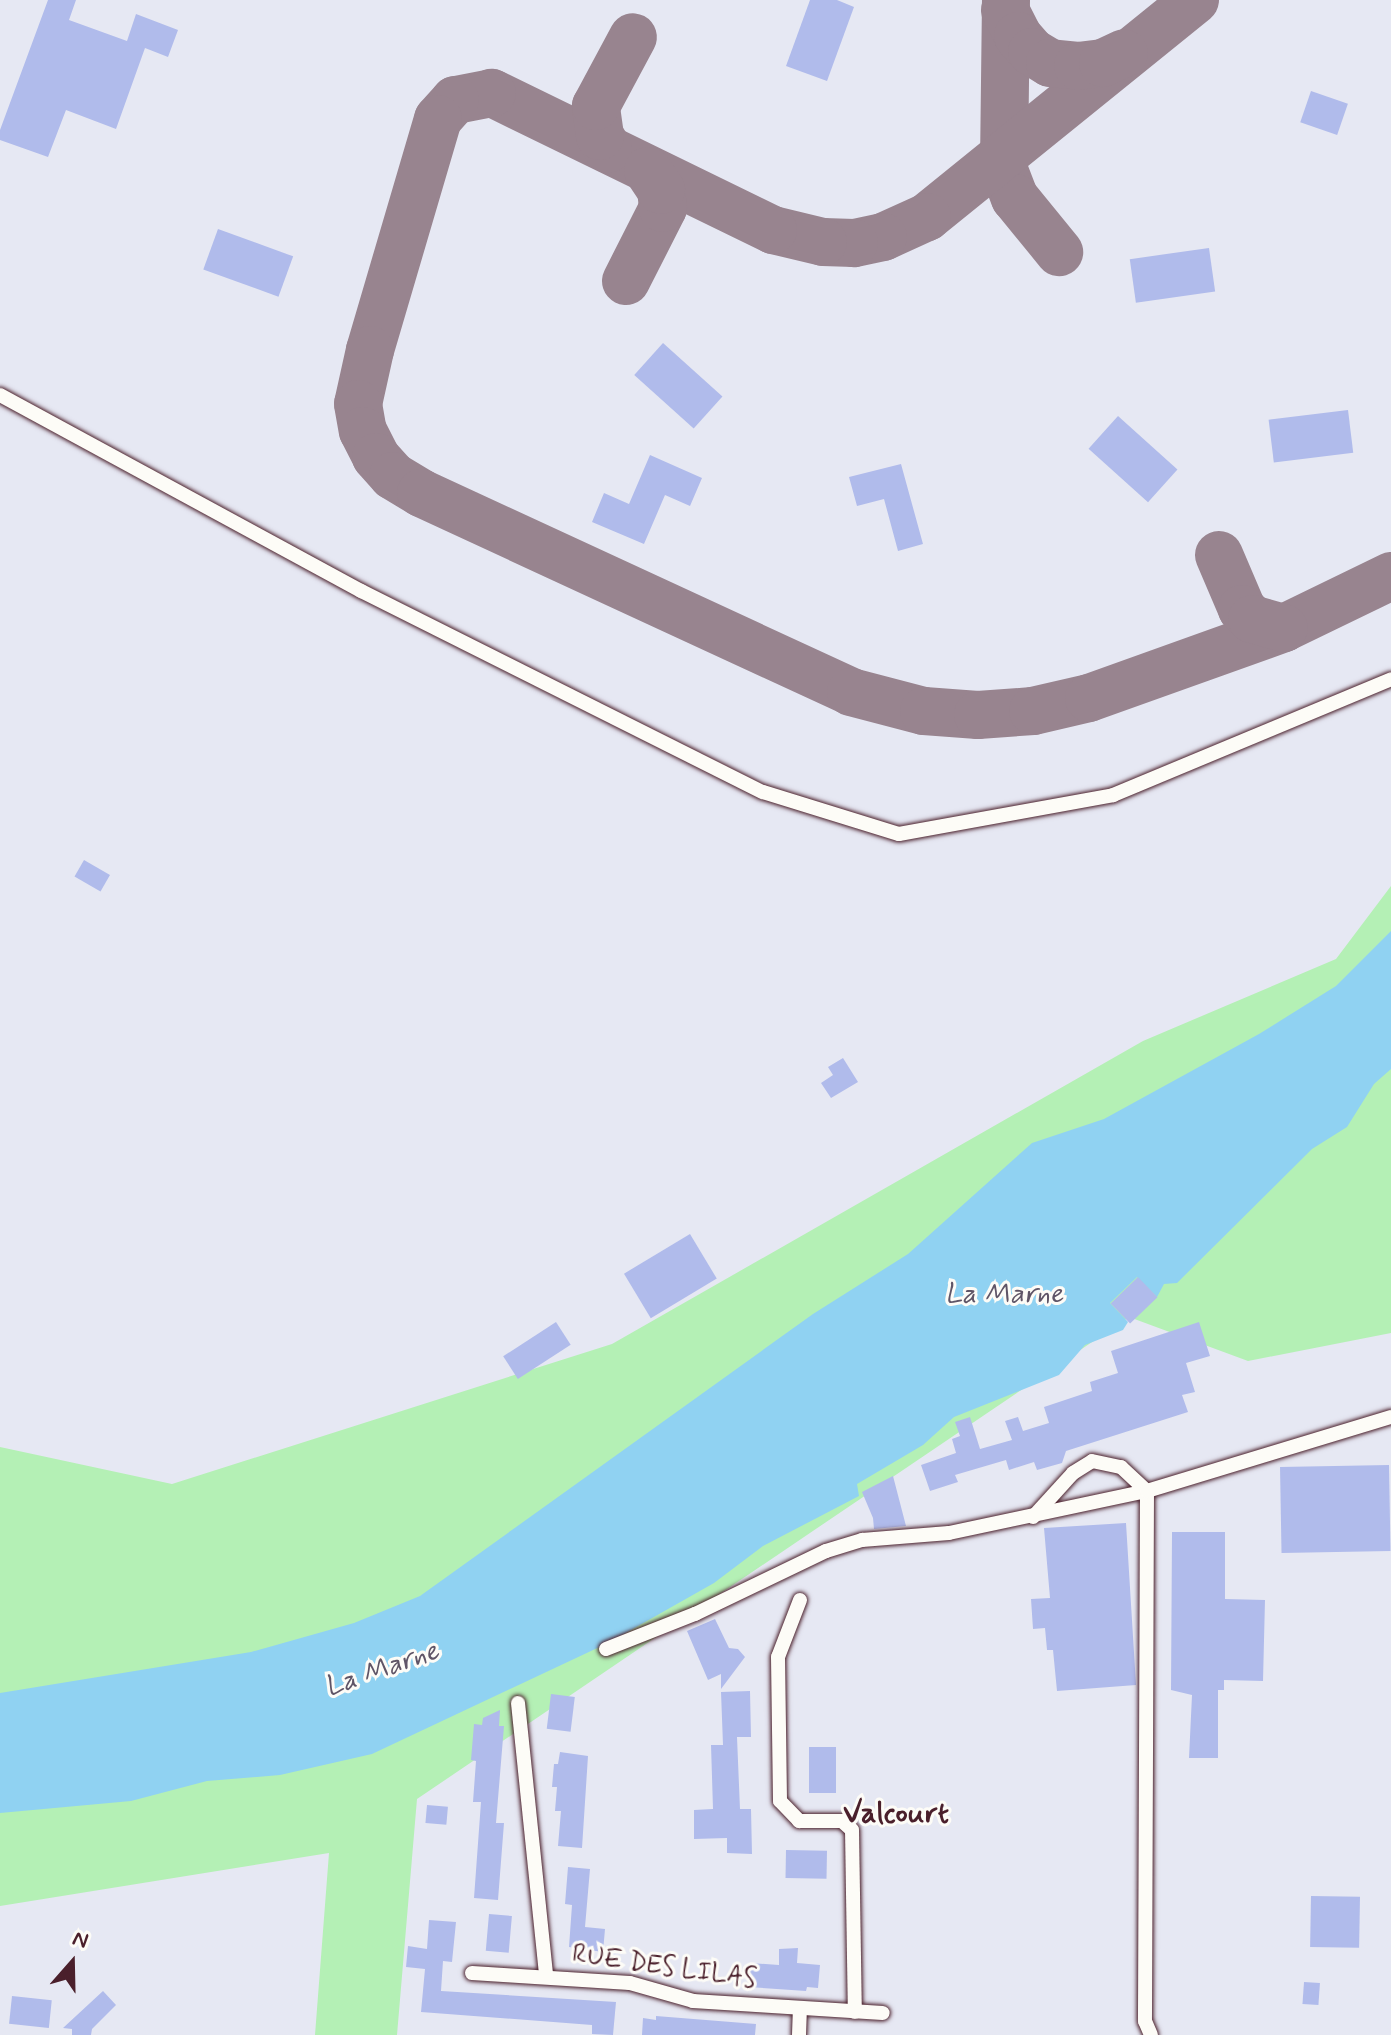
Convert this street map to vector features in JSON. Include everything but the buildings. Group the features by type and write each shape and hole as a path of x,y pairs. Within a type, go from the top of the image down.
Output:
{"street":[{"path":"0,395 361,591 763,792 899,834 1113,795 1391,679"},
{"path":"606,1649 695,1614 826,1551 862,1540 913,1538 1033,1517 1147,1491 1391,1417"},
{"path":"1033,1517 1073,1473 1092,1461 1121,1467 1147,1491 1145,2021 1151,2035"},
{"path":"800,1600 778,1657 780,1801 799,1821 842,1821 852,1830 855,2012"},
{"path":"518,1703 546,1976"},
{"name":"RUE DES LILAS","path":"472,1973 630,1983 693,2001 883,2013"},
{"path":"799,2035 800,2008"}],"green space":[{"path":"1391,886 1391,1333 1248,1361 1129,1317 417,1799 397,2035 315,2035 329,1853 0,1906 0,1447 172,1484 612,1344 1143,1041 1336,959"}],"water":[{"name":"La Marne","path":"1391,931 1391,1069 1374,1084 1347,1127 1312,1149 1177,1283 1164,1284 1157,1297 1137,1277 1110,1303 1128,1322 1123,1330 1085,1345 1059,1375 954,1417 923,1445 857,1484 859,1496 763,1546 714,1583 608,1643 372,1754 280,1775 207,1781 131,1801 0,1813 0,1693 251,1652 354,1623 420,1596 813,1314 908,1254 1032,1143 1104,1119 1259,1034 1336,986"}],"taxiway":[{"path":"1006,0 1004,170 1015,198 1059,252"},
{"path":"1195,0 927,217 883,237 854,243 823,242 773,230 492,93 455,100 438,119 370,350 358,404 363,431 376,457 393,476 421,493 851,692 924,711 978,715 1033,711 1089,698 1284,628 1391,576"},
{"path":"1005,10 1018,36 1032,52 1050,63 1078,66 1103,63 1124,53"},
{"path":"608,149 600,136 596,106 633,37"},
{"path":"626,281 663,208 661,190 648,171"},
{"path":"1219,555 1242,609 1252,619 1284,628"}],"district":[{"name":"Valcourt","path":"896,1814"}]}
